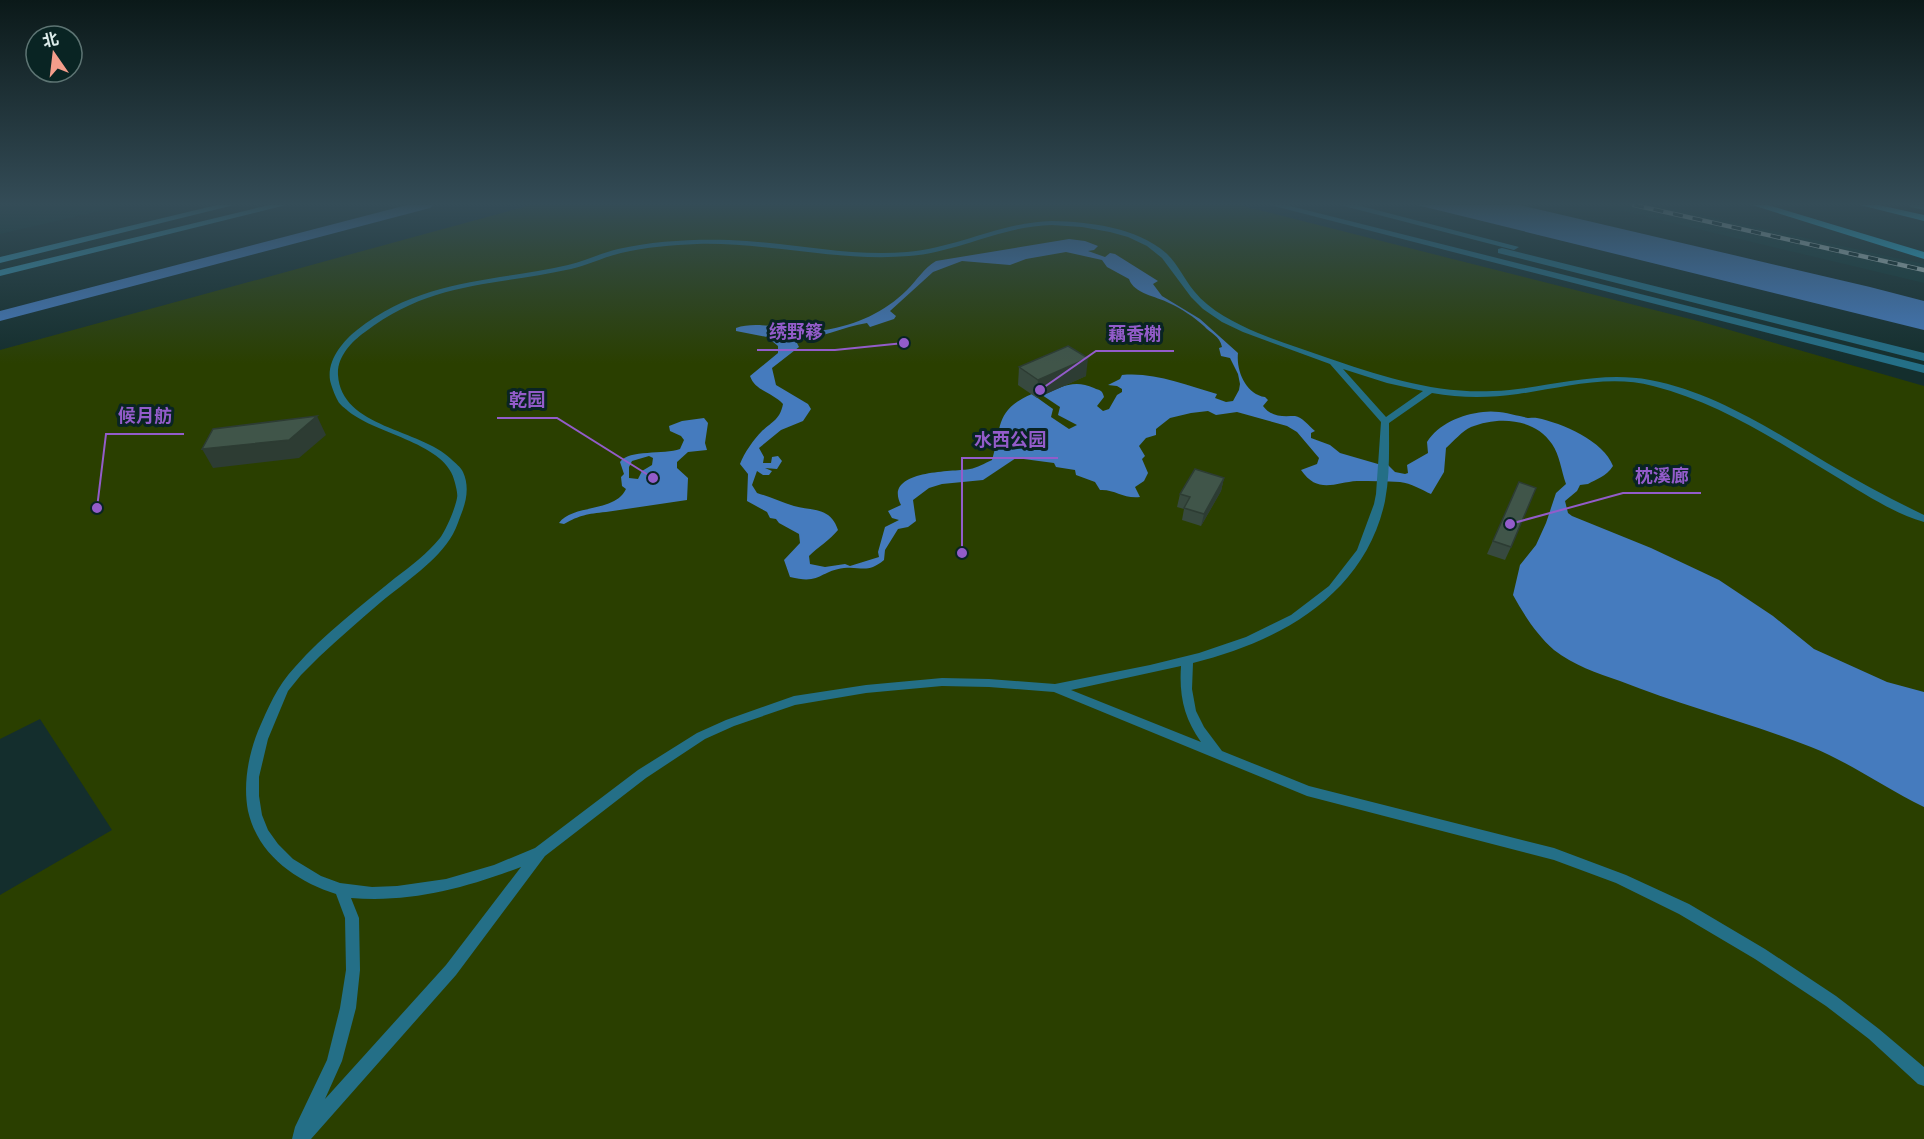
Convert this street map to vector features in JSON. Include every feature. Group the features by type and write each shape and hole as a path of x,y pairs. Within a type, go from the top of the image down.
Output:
{"main road":[{"path":"0,273 61,258"}],"street":[{"path":"1485,258 1924,369"},
{"path":"1519,258 1924,359"},
{"path":"1527,258 1924,359"},
{"path":"1556,258 1924,351"}],"lane":[{"path":"540,852 486,873 429,888 381,893 341,890 301,873 276,854 260,829 252,807 252,776 257,748 284,687 335,634 432,555 446,538 460,506 462,481 453,465 435,450 374,425 346,405 334,383 334,371 344,346 367,325 390,310 451,286 576,265 600,258"},
{"path":"1167,258 1190,292 1212,312 1252,333 1332,362 1430,390 1495,394 1594,378 1626,379 1658,384 1695,397 1751,423 1801,450 1869,493 1924,519"},
{"path":"299,1139 451,970 540,852 596,807 672,753 730,723 774,707 828,693 942,682 1055,688 1187,662 1277,628 1297,616 1334,586 1349,569 1368,537 1379,505 1385,422 1332,362"},
{"path":"1385,422 1430,390"},
{"path":"1187,662 1185,691 1190,713 1200,733 1218,754"},
{"path":"1055,688 1307,791 1554,854 1621,879 1684,909 1760,954 1831,1001 1874,1034 1924,1078"},
{"path":"299,1139 334,1061 348,1008 353,970 352,918 341,890"}],"shaded area":[{"path":"1820,258 1897,258 1924,264 1924,283"}],"green space":[{"path":"336,258 1449,258 1702,322 1924,386 1924,1139 0,1139 0,895 112,830 40,719 0,739 0,350"}],"water":[{"path":"953,258 1031,258 1010,265 962,261 933,272 890,311 896,316 894,319 870,327 867,323 796,341 799,347 772,368 776,385 808,404 811,409 803,421 781,430 759,448 764,457 763,463 771,463 772,457 778,456 782,461 777,469 765,468 772,471 769,475 763,475 757,471 752,485 757,493 794,506 820,511 831,517 838,530 809,556 810,564 825,567 845,564 850,566 879,557 878,552 885,527 899,520 892,518 888,511 901,505 898,493 902,485 922,475 973,468 992,460 1005,413 1020,400 1032,394 1053,409 1051,417 1069,429 1077,425 1058,415 1060,407 1042,395 1068,385 1087,385 1102,393 1104,397 1097,406 1103,411 1109,409 1117,395 1122,392 1122,389 1117,386 1108,385 1120,379 1122,375 1146,375 1170,380 1217,394 1215,398 1226,402 1233,401 1239,390 1238,374 1230,358 1221,356 1219,348 1222,347 1217,337 1196,319 1146,294 1136,288 1129,279 1107,267 1102,260 1094,258 1122,258 1158,281 1153,284 1162,296 1200,319 1238,353 1239,367 1244,381 1252,391 1268,400 1263,406 1266,410 1278,416 1298,417 1315,431 1311,433 1311,438 1330,445 1340,453 1378,464 1387,464 1395,472 1405,474 1408,473 1407,465 1428,453 1427,442 1437,430 1459,418 1488,412 1537,418 1570,429 1592,441 1608,457 1613,466 1601,477 1588,484 1580,485 1577,491 1565,501 1568,513 1719,580 1773,616 1814,649 1887,682 1924,692 1924,807 1840,760 1811,747 1594,672 1554,650 1531,624 1513,595 1520,565 1536,545 1556,493 1566,484 1559,458 1552,444 1545,435 1526,424 1493,421 1471,427 1461,434 1446,448 1444,472 1431,494 1400,482 1357,481 1321,485 1307,478 1301,470 1317,464 1319,458 1297,432 1287,426 1237,412 1216,415 1208,411 1191,413 1170,418 1156,429 1156,435 1146,438 1139,446 1145,456 1142,459 1148,473 1144,481 1135,487 1140,497 1129,497 1100,490 1095,482 1076,475 1075,470 1056,467 1054,463 1016,458 983,480 942,484 929,488 913,500 916,521 908,527 898,529 885,550 884,560 873,567 844,568 808,579 790,577 784,560 800,543 799,534 776,519 770,518 767,512 747,501 748,474 740,464 753,442 776,419 782,409 783,404 756,385 750,376 778,353 778,346 767,337 736,331 736,328 757,325 814,331 848,325 889,305 907,290 931,264"},
{"path":"1633,258 1747,258 1870,287 1924,301 1924,330"},
{"path":"704,418 708,423 705,443 707,450 688,452 677,462 677,468 688,478 687,500 589,514 564,524 559,523 573,513 613,502 620,497 626,489 622,486 621,477 624,474 620,462 625,458 631,455 680,449 684,440 670,431 669,426 682,421","holes":["649,456 653,458 652,465 642,471 638,479 629,478 629,467 632,461"]}],"building":[{"path":"1068,346 1088,358 1038,380 1019,367"},
{"path":"317,416 289,440 202,449 213,429"},
{"path":"1195,469 1224,478 1204,514 1184,508 1190,497 1180,494"},
{"path":"1519,482 1536,488 1511,547 1493,541"}],"waterway":[{"path":"0,316 221,258"}],"railway":[{"path":"1871,258 1924,270"}],"place":[{"name":"绣野簃","path":"904,343"},
{"name":"藕香榭","path":"1040,390"},
{"name":"乾园","path":"653,478"},
{"name":"候月舫","path":"97,508"},
{"name":"枕溪廊","path":"1510,524"},
{"name":"水西公园","path":"962,553"}]}
